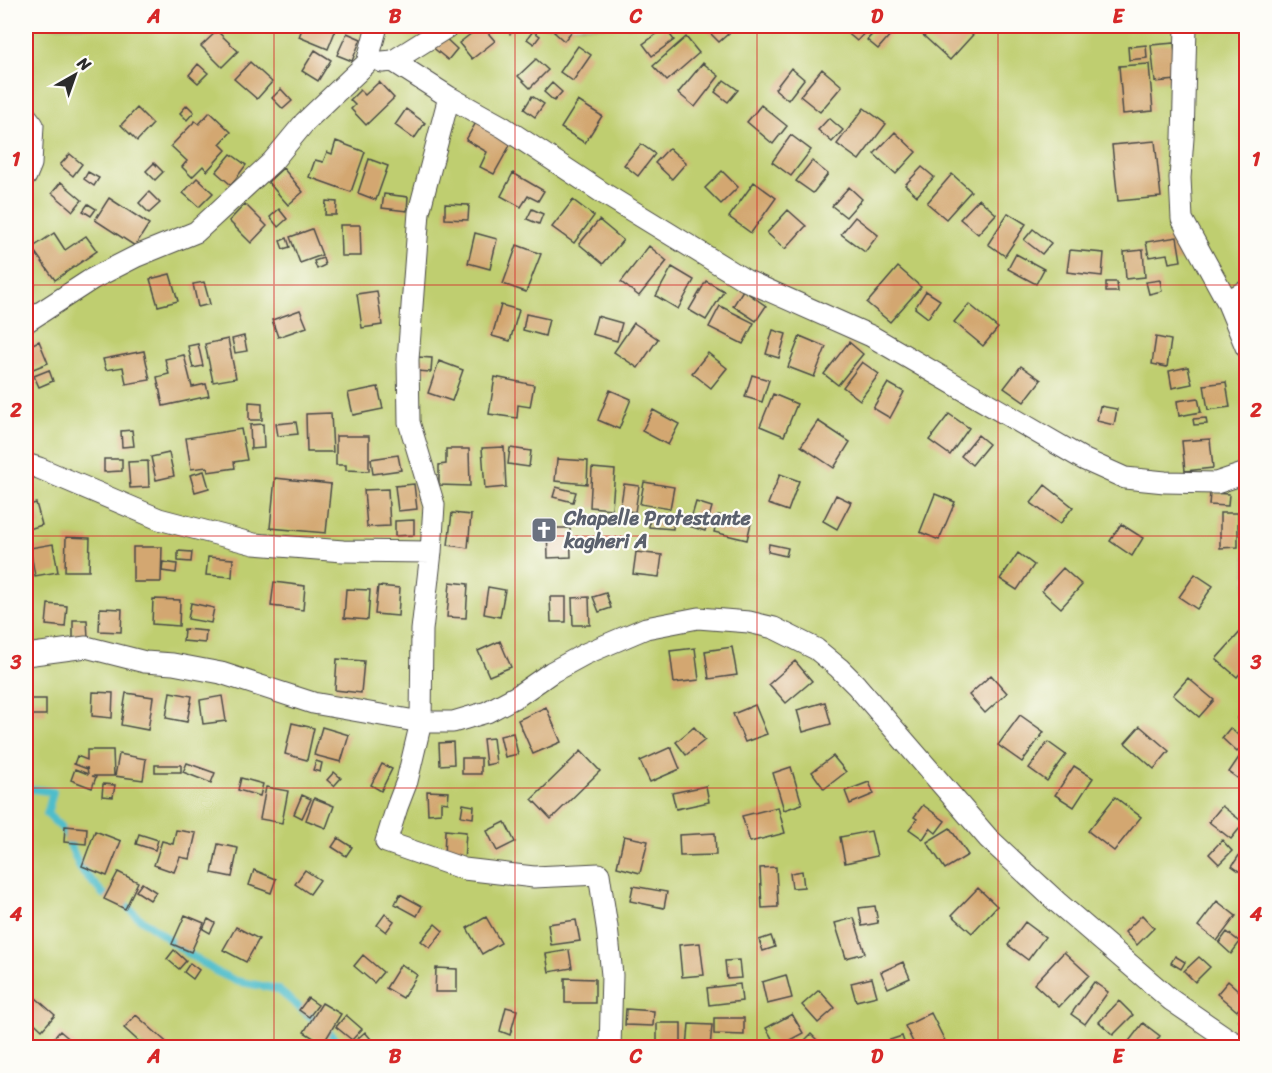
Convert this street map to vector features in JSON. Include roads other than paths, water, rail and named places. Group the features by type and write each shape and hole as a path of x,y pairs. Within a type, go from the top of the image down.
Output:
{"street":[{"path":"26,322 92,279 137,256 196,232 272,162 305,122 367,63 377,26"},
{"path":"367,63 393,62 449,26"},
{"path":"1186,26 1180,178 1182,219 1227,301 1246,347"},
{"path":"393,62 503,127 603,193 746,280 871,336 1085,460 1125,478 1166,483 1216,483 1246,473"},
{"path":"449,97 419,212 408,360 409,422 434,505 422,630 421,722 407,781 386,842 464,869 534,877 599,874 608,927 612,975 610,1047"},
{"path":"26,116 33,125 31,164 26,176"},
{"path":"1227,301 1246,291"},
{"path":"26,464 159,519 254,544 343,550 431,552"},
{"path":"26,655 87,647 146,662 173,664 221,673 313,703 421,722 453,722 487,712 585,654 646,628 698,618 749,622 774,628 816,649 839,668 988,838 1057,902 1171,1000 1225,1038 1243,1047"}],"waterway":[{"path":"26,788 53,792 47,814 64,830 80,868 103,894 124,903 138,917 174,944 215,971 236,981 277,989 328,1031 343,1048"}],"place":[{"name":"Chapelle Protestante kagheri A","path":"544,530"}]}
